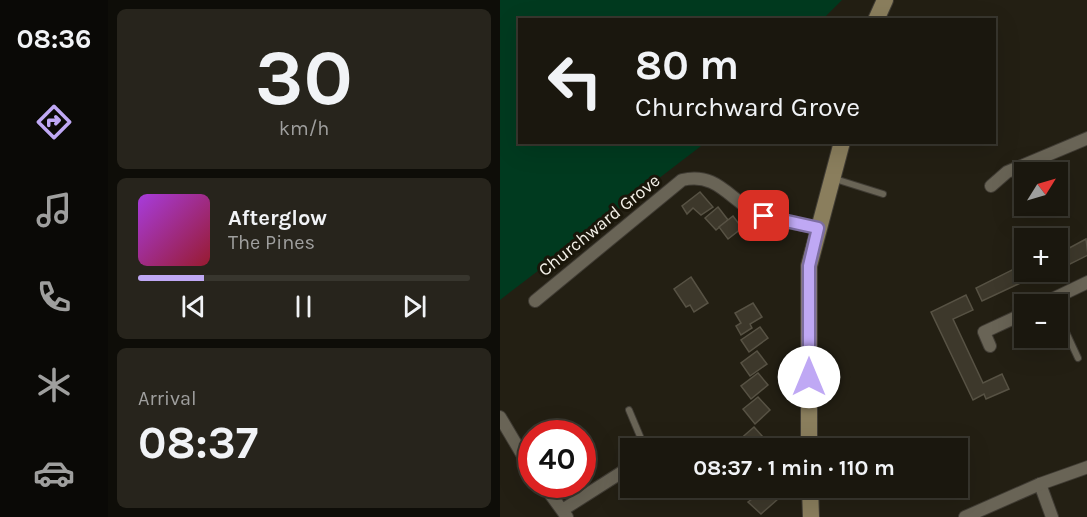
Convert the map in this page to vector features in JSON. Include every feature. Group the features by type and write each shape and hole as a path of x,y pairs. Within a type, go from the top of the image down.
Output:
{"street":[{"path":"877,18 885,0"},
{"path":"991,186 1007,172 1088,138"},
{"path":"809,438 809,266 841,144"},
{"name":"Churchward Grove","path":"535,301 682,180 698,176 717,184 743,207 764,216 818,228"},
{"path":"1066,294 1088,282"},
{"path":"990,346 984,332 1014,318"},
{"path":"500,417 518,447"},
{"path":"965,517 1040,484 1088,467"},
{"path":"554,498 565,513 620,474"},
{"path":"1040,484 1052,517"},
{"path":"810,498 811,517"}],"lane":[{"path":"832,177 883,194"},
{"path":"1068,336 1078,358"},
{"path":"629,410 641,438"}],"green space":[{"path":"500,0 842,0 824,18 518,18 518,144 704,144 500,300"}],"building":[{"path":"700,192 713,207 701,215 693,208 687,214 682,206"},
{"path":"718,207 728,220 716,230 705,218"},
{"path":"733,216 742,228 728,239 719,227"},
{"path":"1086,239 1088,255 1068,265 1068,249"},
{"path":"1014,269 1014,282 1023,282 982,301 976,288"},
{"path":"691,277 708,303 694,312 690,305 686,307 674,289"},
{"path":"966,295 973,310 953,319 983,383 1002,374 1009,389 986,399 984,394 973,400 931,312"},
{"path":"753,303 762,317 750,324 752,328 741,335 736,326 741,323 735,313"},
{"path":"760,327 768,338 749,352 741,340"},
{"path":"757,351 767,364 750,376 741,363"},
{"path":"758,373 768,385 751,399 741,386"},
{"path":"758,397 770,410 755,424 743,409"},
{"path":"754,427 764,438 741,438"},
{"path":"753,498 778,499 761,514 748,502"}],"route":[{"path":"764,216 818,228 809,266 809,377"}]}
